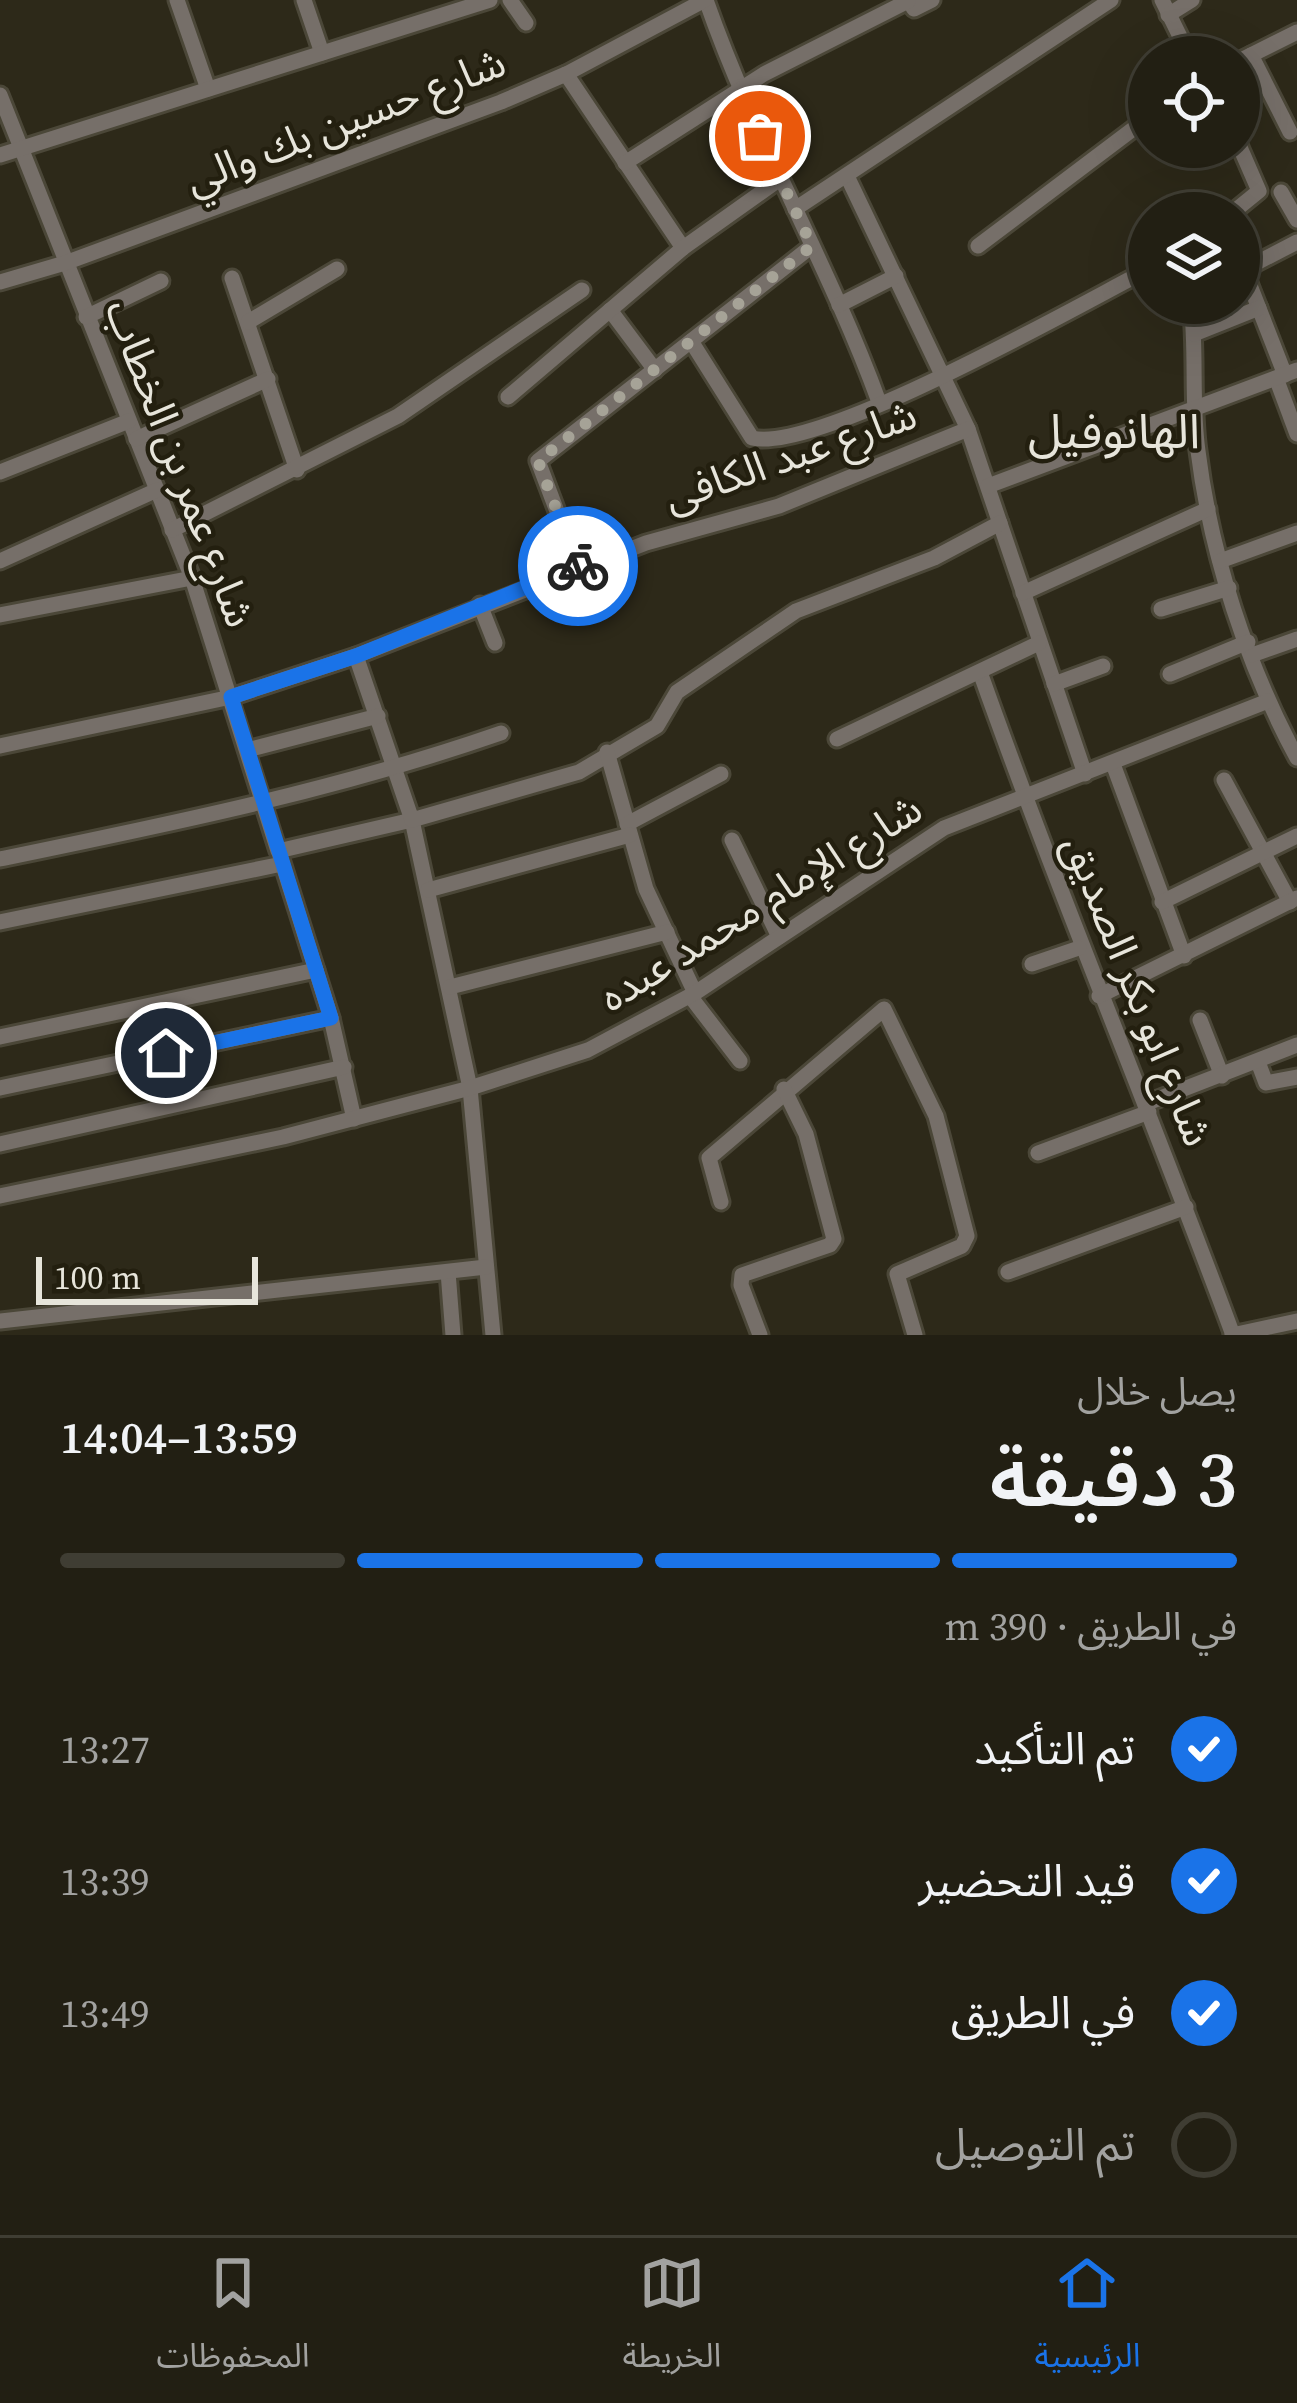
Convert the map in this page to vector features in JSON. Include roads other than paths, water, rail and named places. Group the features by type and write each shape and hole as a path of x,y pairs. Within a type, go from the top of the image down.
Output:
{"street":[{"path":"177,0 208,89"},
{"path":"304,0 322,53"},
{"path":"0,155 490,0"},
{"path":"510,0 526,23"},
{"path":"706,0 740,92 880,402"},
{"name":"شارع حسين بك والي","path":"0,282 65,263 566,74 706,0"},
{"path":"625,163 764,74 908,0 914,9 932,0"},
{"path":"795,209 926,127 1037,44 1112,0"},
{"path":"1179,36 1165,8 1192,0"},
{"path":"1260,50 1297,32"},
{"path":"566,74 683,248"},
{"path":"1260,83 1290,132"},
{"name":"شارع عمر بن الخطاب","path":"0,94 192,578 331,1018 354,1119"},
{"path":"978,246 1128,133"},
{"path":"847,176 968,429 1085,774"},
{"path":"508,398 683,248 780,179"},
{"path":"1281,192 1297,220"},
{"path":"1260,261 1297,242"},
{"path":"578,567 536,463 812,246"},
{"path":"248,322 337,268"},
{"path":"839,305 896,276"},
{"path":"232,278 297,470"},
{"path":"691,341 758,440 813,431 944,376 1128,279"},
{"path":"86,316 160,281"},
{"path":"172,530 398,416 582,290"},
{"path":"610,310 655,370"},
{"path":"1260,310 1286,374 1297,434"},
{"path":"1193,324 1196,410 1208,509 1220,561 1268,700 1297,758"},
{"path":"1194,334 1219,324"},
{"path":"988,486 1286,374"},
{"path":"136,439 268,379"},
{"path":"0,472 129,421"},
{"name":"شارع عبد الكافى","path":"0,746 231,697 356,656 578,567 779,506 968,429"},
{"path":"0,561 157,490"},
{"path":"1023,592 1208,509"},
{"path":"0,922 280,858 522,792 578,772 657,726 677,692 796,611 934,558 1000,523"},
{"path":"1220,561 1297,533"},
{"path":"0,615 192,578"},
{"path":"1161,610 1229,589"},
{"path":"480,605 495,644"},
{"path":"1170,674 1297,639"},
{"path":"837,739 1039,643"},
{"path":"356,656 412,820 450,987 470,1088 493,1335"},
{"path":"1054,684 1103,666"},
{"name":"شارع ابو بكر الصديق","path":"980,672 1079,948 1147,1108 1233,1335"},
{"name":"شارع الإمام محمد عبده","path":"0,1196 354,1119 470,1088 607,1042 693,994 927,838 1023,794 1113,764 1268,700"},
{"path":"1278,723 1297,715"},
{"path":"247,750 378,716"},
{"path":"0,860 264,805 396,770 501,733"},
{"path":"607,752 628,829 693,994 740,1061"},
{"path":"1113,764 1184,956"},
{"path":"428,890 628,829 721,774"},
{"path":"1099,996 1294,900 1263,854 1224,779"},
{"path":"1162,902 1297,836"},
{"path":"732,841 779,937"},
{"path":"450,987 667,932"},
{"path":"1032,964 1079,948"},
{"path":"0,1037 316,970"},
{"path":"721,1202 709,1158 882,1009 936,1116 967,1236 962,1246 897,1274 915,1335"},
{"path":"0,1088 331,1018"},
{"path":"1200,1020 1222,1076"},
{"path":"1038,1153 1297,1046"},
{"path":"1258,1063 1266,1083 1297,1077"},
{"path":"0,1144 344,1066"},
{"path":"760,1335 741,1285 742,1275 830,1245 834,1239 806,1134 784,1089"},
{"path":"1008,1272 1186,1207"},
{"path":"0,1321 486,1268"},
{"path":"448,1272 453,1335"},
{"path":"1233,1335 1297,1321"}],"district":[{"name":"الهانوفيل","path":"1114,431"}]}
